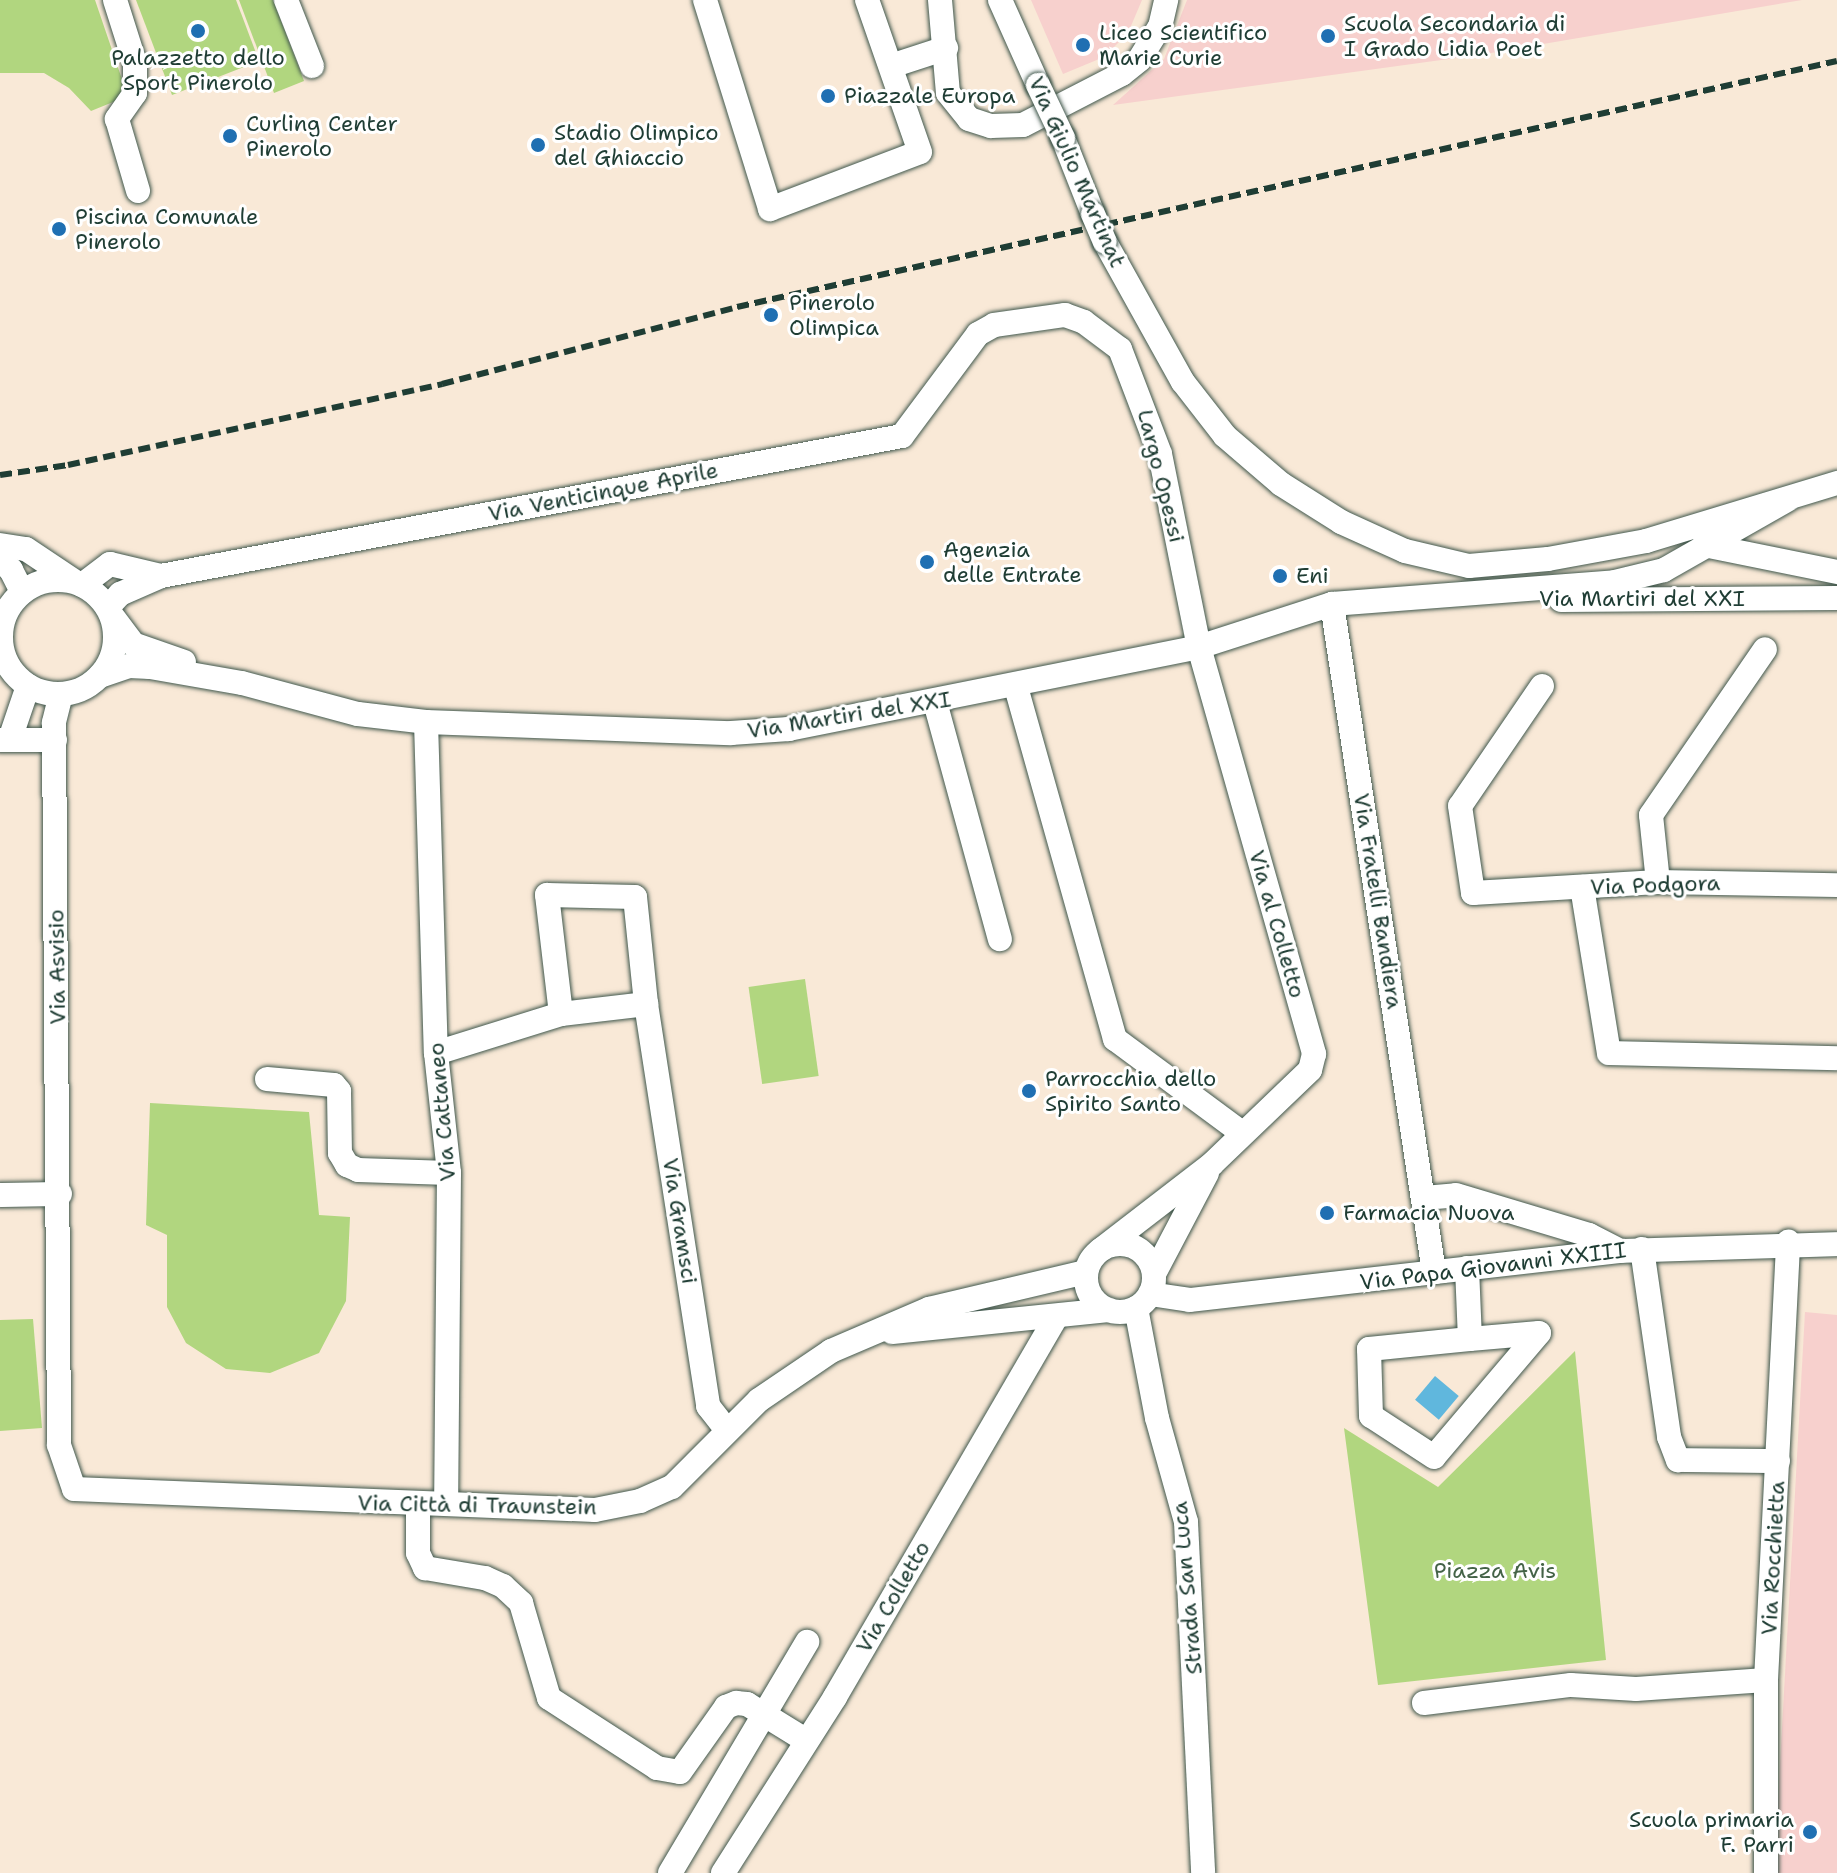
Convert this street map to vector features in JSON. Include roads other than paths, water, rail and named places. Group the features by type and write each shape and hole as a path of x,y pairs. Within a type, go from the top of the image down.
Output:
{"street":[{"path":"115,0 135,63 135,93 117,119 138,191"},
{"path":"286,0 312,66"},
{"path":"705,0 770,209 920,152 867,0"},
{"path":"940,0 948,93 969,119 991,126 1023,125 1122,74 1139,60 1160,27 1166,0"},
{"name":"Via Giulio Martinat","path":"1000,0 1063,138 1105,242 1183,382 1225,436 1281,484 1341,522 1405,551 1469,566 1548,559 1646,541"},
{"path":"891,66 946,48"},
{"name":"Largo Opessi","path":"994,325 1065,315 1107,338 1120,349 1138,387 1160,454 1199,647"},
{"name":"Via Venticinque Aprile","path":"161,576 902,436 978,334 994,325"},
{"name":"Via Martiri del XXI","path":"1646,541 1837,483"},
{"name":"Via Martiri del XXI","path":"0,545 26,549 79,583 109,610 133,644 242,683 358,714 426,722 731,733 789,729 1016,687 1199,647 1332,604 1615,582 1664,570 1787,500"},
{"name":"Via Martiri del XXI","path":"1646,541 1711,545 1837,572"},
{"path":"0,560 11,570 10,604 0,638 5,666 28,686 61,694"},
{"path":"10,604 47,581 79,583 110,564 161,576"},
{"path":"100,676 116,639 109,610 120,594 161,576"},
{"name":"Via Martiri del XXI","path":"1447,596 1591,601 1837,598"},
{"name":"Via Fratelli Bandiera","path":"1332,604 1434,1272"},
{"name":"Via al Colletto","path":"1102,1249 1212,1164 1310,1070 1314,1054 1199,647"},
{"path":"1658,882 1651,815 1765,649"},
{"name":"Via Martiri del XXI","path":"61,694 82,689 100,676 129,666 242,683"},
{"path":"28,686 6,738 55,740"},
{"name":"Via Podgora","path":"1542,686 1460,806 1473,893 1658,882 1837,885"},
{"path":"1016,687 1115,1039 1242,1133"},
{"name":"Via Asvisio","path":"59,1445 60,1194 55,740 61,694"},
{"path":"935,702 1000,939"},
{"name":"Via Cattaneo","path":"426,722 436,1053 449,1173 446,1503"},
{"path":"1582,887 1609,1053 1837,1058"},
{"name":"Via Gramsci","path":"561,1014 547,895 635,897 646,1004 708,1406 727,1430"},
{"path":"436,1053 561,1014 646,1004"},
{"path":"267,1079 334,1085 339,1091 340,1153 347,1165 358,1170 449,1173"},
{"name":"Via al Colletto","path":"1147,1292 1212,1164"},
{"path":"0,1195 60,1194"},
{"path":"1424,1198 1456,1195 1631,1250 1669,1437 1678,1460 1778,1461"},
{"name":"Via Papa Giovanni XXIII","path":"1147,1292 1190,1300 1631,1250 1788,1242 1837,1244"},
{"name":"Via Rocchietta","path":"1766,1873 1766,1680 1788,1242"},
{"path":"1120,1244 1139,1249 1147,1292 1109,1310 1088,1290 1086,1272 1102,1249 1120,1244"},
{"path":"1467,1268 1470,1339"},
{"name":"Via Città di Traunstein","path":"59,1445 68,1482 83,1493 595,1510 640,1501 672,1487 727,1430 794,1373 870,1334 929,1309 1086,1272"},
{"name":"Strada San Luca","path":"1147,1292 1157,1418 1186,1522 1203,1873"},
{"name":"Via Città di Traunstein","path":"870,1334 1056,1318 1109,1310"},
{"name":"Via Colletto","path":"723,1873 807,1741 1056,1318"},
{"path":"1539,1333 1434,1457 1371,1416 1369,1349 1470,1339 1539,1333"},
{"path":"418,1503 418,1553 425,1568 485,1578 503,1586 521,1603 549,1698 657,1768 671,1773 686,1766 726,1707 747,1704 807,1741"},
{"path":"670,1873 807,1642"},
{"path":"1424,1703 1571,1685 1636,1689 1766,1680"}],"water":[{"path":"1435,1376 1459,1396 1439,1420 1415,1400"}],"railway":[{"path":"0,475 68,465 442,384 737,307 1837,61"}],"place":[{"name":"Palazzetto dello Sport Pinerolo","path":"198,31"},
{"name":"Scuola Secondaria di I Grado Lidia Poet","path":"1328,36"},
{"name":"Liceo Scientifico Marie Curie","path":"1083,45"},
{"name":"Piazzale Europa","path":"828,96"},
{"name":"Curling Center Pinerolo","path":"230,136"},
{"name":"Stadio Olimpico del Ghiaccio","path":"538,145"},
{"name":"Piscina Comunale Pinerolo","path":"59,229"},
{"name":"Pinerolo Olimpica","path":"771,315"},
{"name":"Agenzia delle Entrate","path":"927,562"},
{"name":"Eni","path":"1280,576"},
{"name":"Parrocchia dello Spirito Santo","path":"1029,1091"},
{"name":"Farmacia Nuova","path":"1327,1213"},
{"name":"Scuola primaria F. Parri","path":"1810,1832"}],"park label":[{"name":"Piazza Avis","path":"1495,1571"}]}
